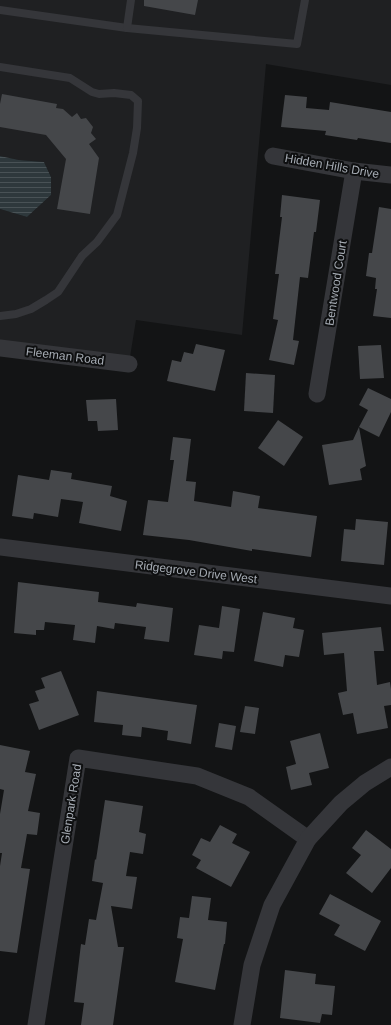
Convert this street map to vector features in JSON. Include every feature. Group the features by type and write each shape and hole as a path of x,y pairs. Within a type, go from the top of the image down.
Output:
{"street":[{"name":"Hidden Hills Drive","path":"273,156 354,171 391,175"},
{"name":"Bentwood Court","path":"317,394 354,171"},
{"name":"Fleeman Road","path":"0,348 129,364"},
{"name":"Ridgegrove Drive West","path":"0,547 391,596"},
{"name":"Glenpark Road","path":"36,1025 78,758 197,776 249,797 308,839"},
{"path":"242,1025 252,965 272,905 308,839 341,803 365,784 391,767"}],"lane":[{"path":"127,28 130,0"},
{"path":"0,10 127,28 297,44 304,0"},
{"path":"0,67 70,78 92,92 99,94 114,93 131,95 138,101 133,153 117,215 97,242 82,256 58,292 31,309 16,314 0,316"}],"shaded area":[{"path":"0,0 391,0 391,85 266,64 242,335 136,320 130,357 0,341 0,209 27,217 51,195 51,177 44,162 19,160 0,156"},
{"path":"0,156 19,160 44,162 51,177 51,195 27,217 0,209"}],"building":[{"path":"144,0 198,0 195,15 144,6"},
{"path":"2,94 57,104 56,108 63,109 72,117 77,113 81,119 86,118 93,127 91,133 96,139 89,144 99,158 90,214 57,209 66,159 46,135 0,127 0,104"},
{"path":"285,95 307,97 306,108 329,110 330,102 391,112 391,143 325,135 326,131 281,127"},
{"path":"282,195 320,200 308,278 300,277 293,340 299,341 294,365 269,360 278,320 273,319 279,274 275,274 282,217 280,217"},
{"path":"379,207 391,209 391,318 373,316 377,289 375,289 376,278 366,276 369,253 372,253"},
{"path":"196,344 225,350 215,391 167,381 172,360 181,362 184,352 193,354"},
{"path":"381,345 384,378 360,379 358,346"},
{"path":"246,373 275,375 273,413 244,411"},
{"path":"368,388 391,399 391,412 379,437 359,427 368,410 359,405"},
{"path":"116,399 118,430 98,431 97,421 88,421 86,400"},
{"path":"278,420 303,437 284,466 258,448"},
{"path":"359,427 366,466 360,469 362,480 329,485 322,445 353,440"},
{"path":"173,437 191,439 186,481 196,482 194,501 231,507 233,491 260,496 258,508 317,516 311,557 252,549 252,551 189,540 143,535 148,500 168,502 174,460 170,460"},
{"path":"51,470 72,473 71,479 112,486 110,496 127,501 121,531 79,523 83,502 61,499 58,517 34,513 33,519 12,516 18,475 49,480"},
{"path":"356,519 388,522 384,565 341,561 344,529 355,530"},
{"path":"18,582 99,592 98,602 136,607 137,603 173,608 169,642 144,639 146,627 115,623 114,629 97,626 95,643 73,640 75,625 45,622 44,630 36,630 36,635 14,633"},
{"path":"222,606 240,609 234,652 223,651 222,659 194,655 199,625 219,628"},
{"path":"263,612 295,618 293,628 304,630 299,657 285,655 283,667 254,661"},
{"path":"381,627 384,651 374,651 377,685 390,682 391,705 384,706 388,728 357,734 353,713 343,715 338,693 347,691 344,653 324,655 322,633"},
{"path":"61,671 79,715 39,730 29,704 39,701 35,691 45,688 41,678"},
{"path":"97,691 197,705 191,744 167,740 168,731 142,727 141,737 122,735 123,725 94,722"},
{"path":"245,706 259,708 255,734 240,732"},
{"path":"219,723 236,726 232,750 215,747"},
{"path":"320,733 329,768 309,773 312,785 291,790 286,767 296,764 290,741"},
{"path":"0,745 30,751 25,772 36,774 28,811 40,813 37,835 27,834 21,868 30,869 17,953 0,951 0,866 2,853 0,853 0,814 4,790 0,789"},
{"path":"105,800 143,806 139,832 146,834 143,854 130,852 126,876 137,877 132,909 111,906 118,947 124,947 113,1025 81,1025 84,1003 74,1002 81,944 85,945 89,919 96,920 103,883 92,881"},
{"path":"220,825 237,834 232,843 250,852 231,887 196,868 201,860 192,855 201,838 210,842"},
{"path":"366,830 391,849 391,868 372,893 346,873 361,855 352,848"},
{"path":"330,894 381,921 365,951 334,935 340,925 319,914"},
{"path":"192,896 211,898 208,920 227,922 225,944 215,990 175,982 183,939 177,938 180,917 189,918"},
{"path":"285,970 316,974 315,984 335,986 332,1015 322,1014 320,1023 280,1018"}]}
